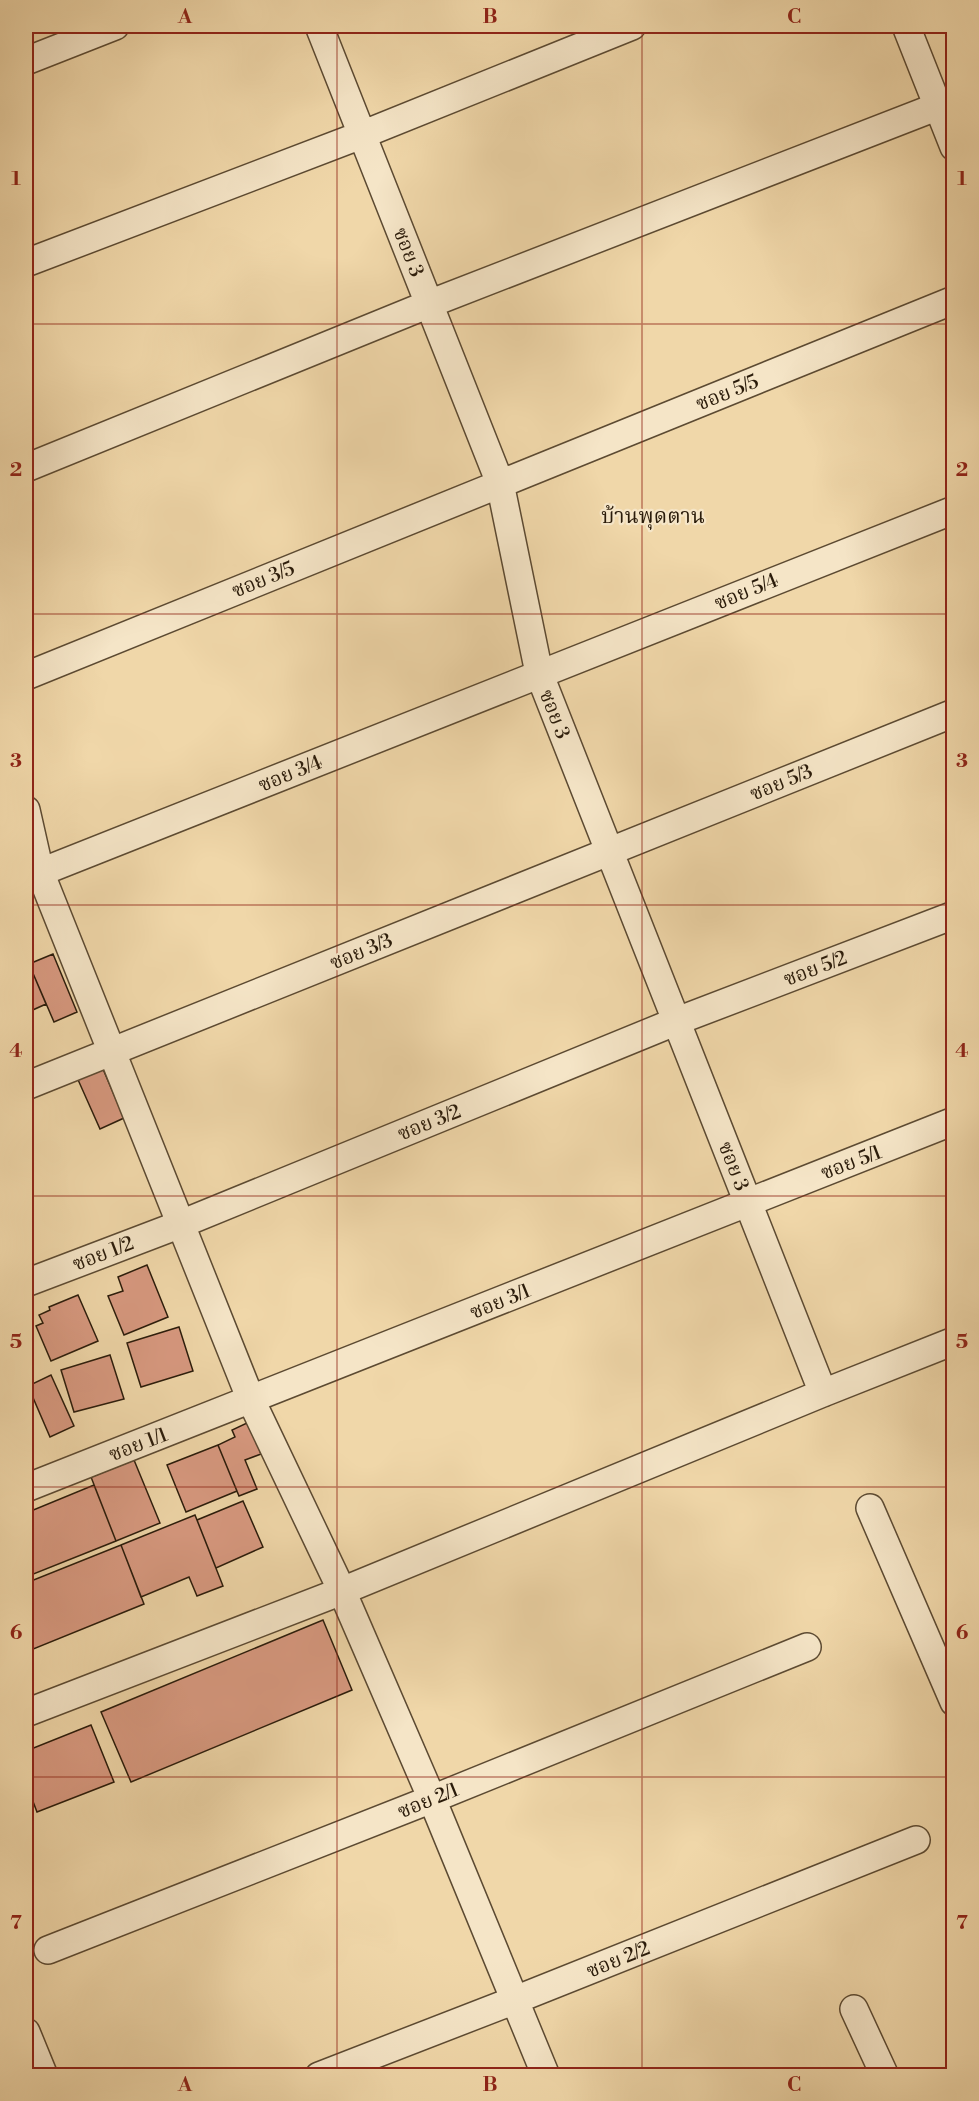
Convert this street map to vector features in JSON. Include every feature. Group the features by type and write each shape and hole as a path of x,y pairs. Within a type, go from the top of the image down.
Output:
{"street":[{"path":"26,61 115,26"},
{"name":"ซอย 3","path":"319,26 500,483 539,673 824,1393"},
{"path":"26,263 363,134 632,26"},
{"path":"906,26 945,103 954,147"},
{"path":"26,468 429,304 945,103"},
{"name":"ซอย 5/5","path":"500,483 954,300"},
{"name":"ซอย 3/5","path":"26,676 500,483"},
{"name":"ซอย 5/4","path":"539,673 954,510"},
{"name":"ซอย 3/4","path":"33,875 539,673"},
{"name":"ซอย 5/3","path":"609,850 954,713"},
{"path":"26,810 33,875 112,1052 251,1400 342,1591 432,1799 546,2076"},
{"name":"ซอย 3/3","path":"26,1086 609,850"},
{"name":"ซอย 5/2","path":"677,1021 954,915"},
{"name":"ซอย 3/2","path":"181,1224 677,1021"},
{"name":"ซอย 5/1","path":"748,1202 954,1121"},
{"name":"ซอย 3/1","path":"251,1400 748,1202"},
{"name":"ซอย 1/2","path":"26,1283 181,1224"},
{"path":"26,1713 342,1591 954,1341"},
{"name":"ซอย 1/1","path":"26,1488 251,1400"},
{"path":"870,1508 954,1702"},
{"name":"ซอย 2/1","path":"48,1950 432,1799 807,1647"},
{"name":"ซอย 2/2","path":"319,2076 916,1840"},
{"path":"854,2009 885,2076"},
{"path":"26,2032 44,2076"}],"building":[{"path":"53,954 77,1012 54,1022 29,964"},
{"path":"32,971 46,1004 26,1013 26,974"},
{"path":"100,1062 124,1118 100,1129 75,1073"},
{"path":"147,1265 168,1317 124,1335 108,1296 123,1291 118,1277"},
{"path":"78,1295 98,1341 51,1361 36,1326 43,1323 39,1315 50,1310 49,1307"},
{"path":"179,1327 193,1371 141,1387 127,1343"},
{"path":"110,1355 124,1399 74,1412 61,1370"},
{"path":"51,1375 74,1426 50,1437 28,1386"},
{"path":"249,1422 261,1454 245,1460 257,1489 239,1496 218,1445 235,1437 232,1430"},
{"path":"218,1445 237,1491 186,1512 167,1465"},
{"path":"134,1460 160,1523 116,1541 91,1477"},
{"path":"94,1485 116,1541 26,1577 26,1513"},
{"path":"243,1501 263,1547 216,1568 197,1520"},
{"path":"195,1515 223,1586 197,1596 189,1577 141,1597 121,1545"},
{"path":"121,1545 144,1604 26,1652 26,1583"},
{"path":"323,1620 352,1690 131,1782 101,1712"},
{"path":"91,1725 114,1782 37,1812 26,1783 26,1751"}],"district":[{"name":"บ้านพุดตาน","path":"653,516"}]}
